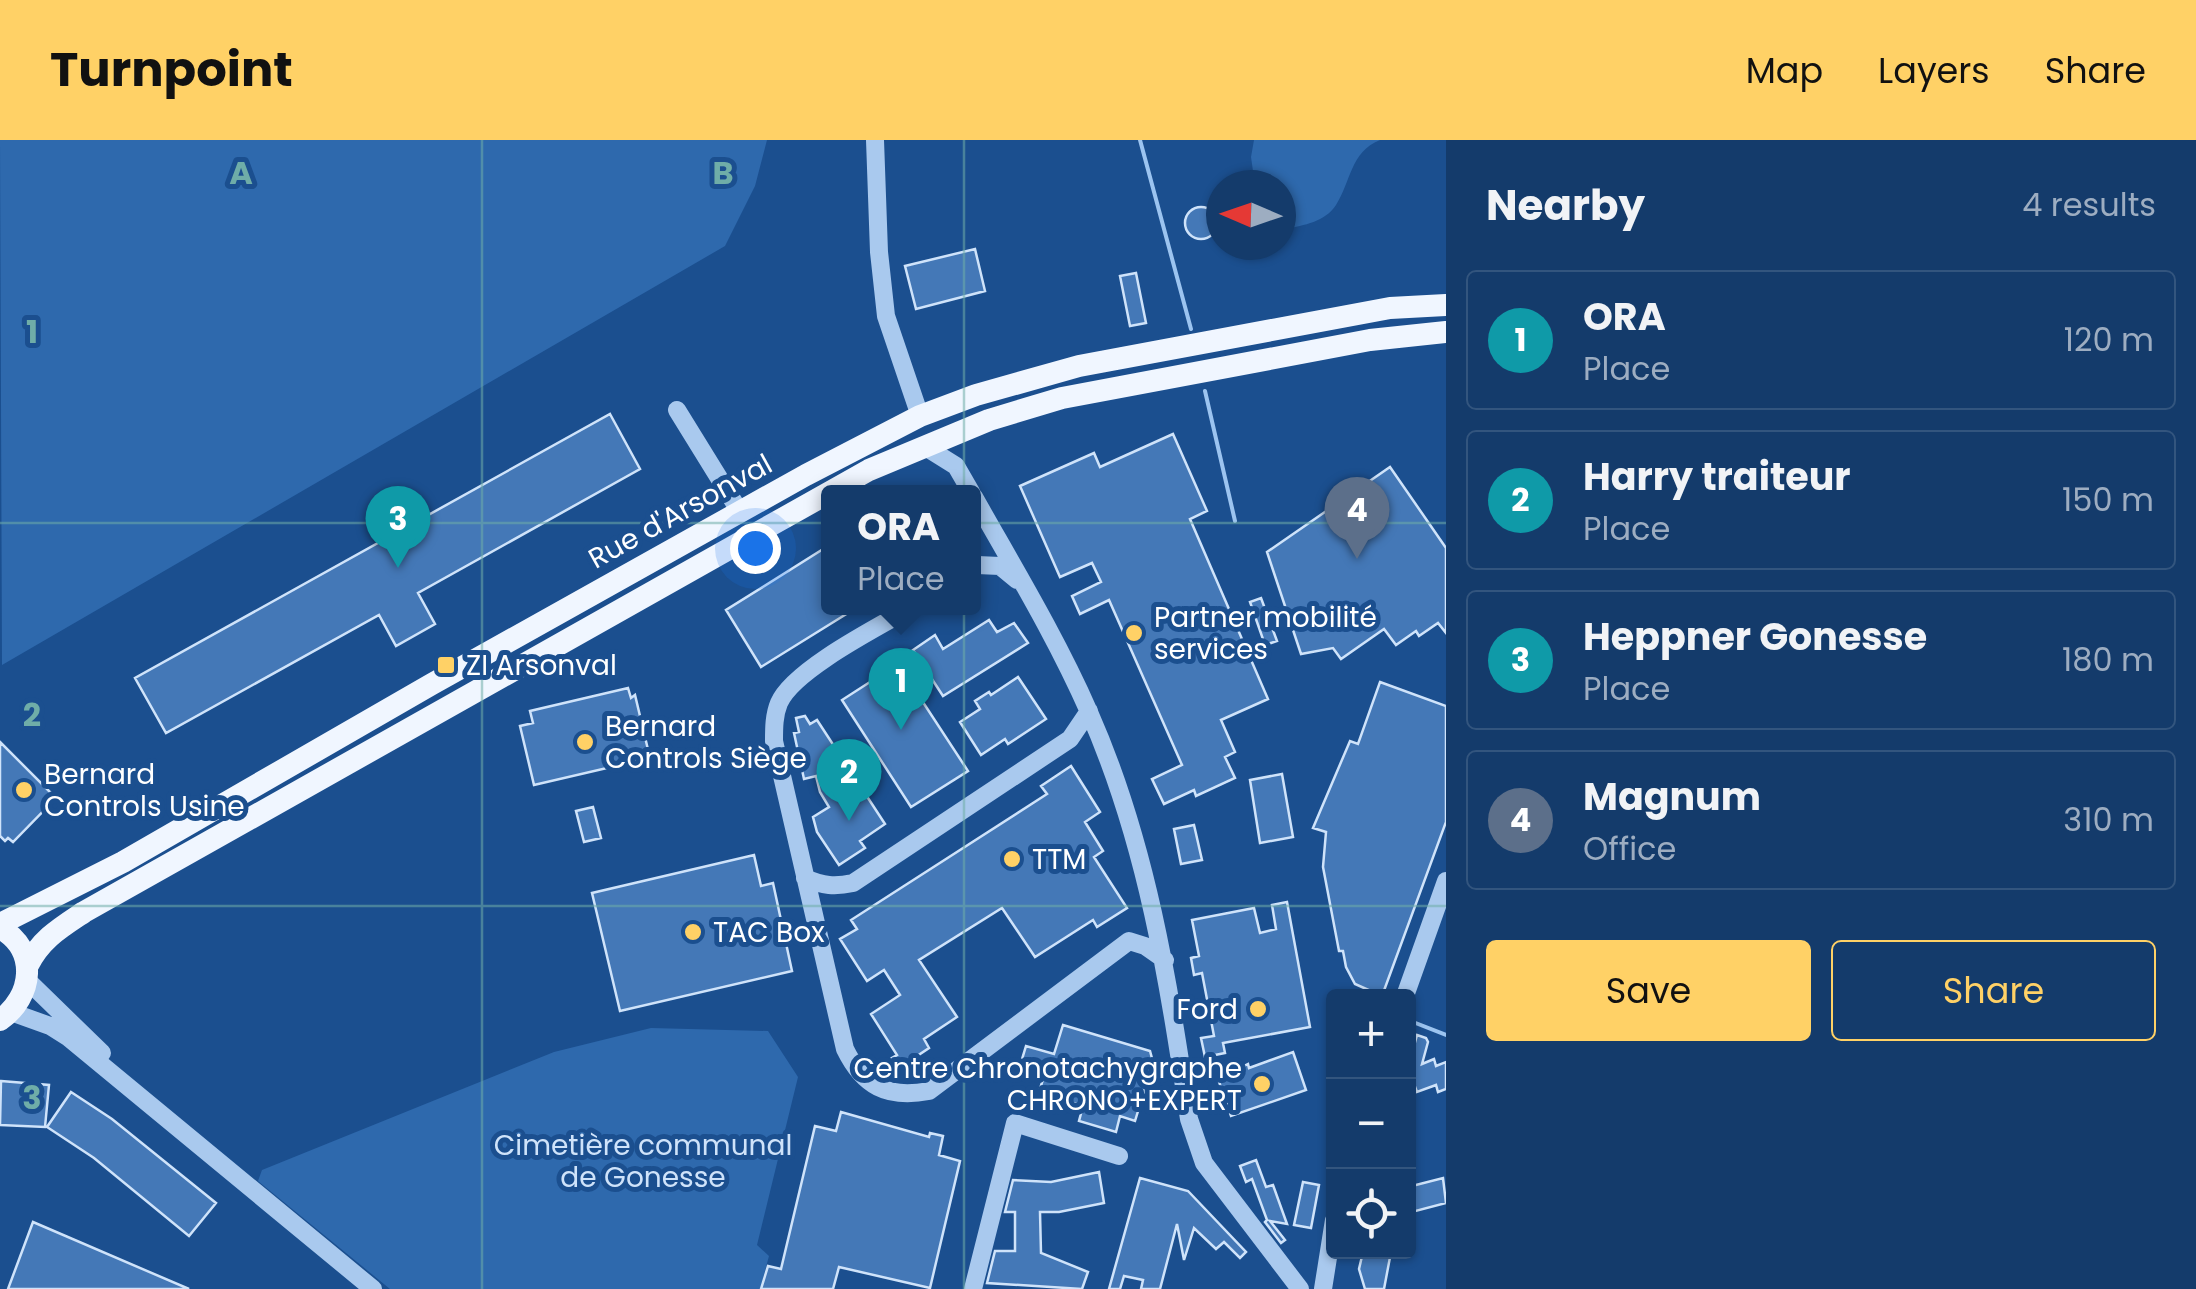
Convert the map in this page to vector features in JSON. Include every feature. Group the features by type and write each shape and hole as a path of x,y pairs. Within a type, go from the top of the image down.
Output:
{"main road":[{"name":"Rue d'Arsonval","path":"0,926 123,862 432,684 920,416 976,395 1098,362 1390,308 1446,305"},
{"name":"Rue d'Arsonval","path":"841,485 989,420 1100,390 1370,340 1446,332"},
{"name":"Rue d'Arsonval","path":"6,1016 19,1003 37,947 46,938 134,883 821,497"},
{"path":"0,926 16,941 28,974"}],"street":[{"path":"875,140 878,252 886,316 920,416"},
{"path":"677,410 740,512"},
{"path":"956,466 966,430"},
{"path":"924,446 956,466 966,485"},
{"path":"981,510 1034,599 1089,711 1120,796 1154,908 1189,1120 1198,1150 1299,1288 1324,1280"},
{"path":"981,554 990,524"},
{"path":"981,566 1000,566 1034,599"},
{"path":"899,615 789,686 779,703 774,725 774,741 845,1049 856,1071 874,1086 886,1090 928,1090 1129,941 1142,930 1154,908"},
{"path":"805,878 821,885 854,883 1070,739 1089,711"},
{"path":"1407,989 1446,881"},
{"path":"1129,941 1145,946 1165,960"},
{"path":"28,974 155,1108"},
{"path":"6,1016 50,1026 374,1289"},
{"path":"973,1289 1015,1123 1120,1156"}],"green space":[{"path":"0,140 767,140 755,186 725,246 2,665"},
{"path":"1254,140 1380,140 1357,160 1331,211 1314,222 1296,226 1296,170 1253,170"},
{"name":"Cimetière communal de Gonesse","path":"651,1028 768,1031 798,1077 757,1245 769,1256 760,1289 390,1289 258,1181 262,1170 554,1052"}],"building":[{"path":"1206,208 1206,238 1201,239 1190,234 1185,223 1190,212"},
{"path":"975,249 985,291 916,309 905,266"},
{"path":"1136,273 1146,323 1130,326 1120,276"},
{"path":"610,414 640,469 418,593 435,624 396,646 379,615 166,733 135,678"},
{"path":"1173,434 1207,511 1190,519 1268,699 1221,720 1235,752 1225,757 1235,778 1196,796 1194,790 1164,804 1152,779 1182,765 1109,600 1080,614 1072,596 1101,582 1092,563 1060,577 1020,486 1094,453 1100,467"},
{"path":"1390,467 1446,548 1446,633 1438,623 1419,636 1416,631 1396,645 1384,629 1341,659 1333,648 1301,654 1267,552"},
{"path":"821,550 821,615 845,615 761,667 726,610"},
{"path":"1261,598 1277,641 1265,645 1250,602"},
{"path":"989,620 997,632 1014,623 1028,643 943,696 913,650 935,635 943,649"},
{"path":"898,664 968,771 911,807 842,700"},
{"path":"1018,677 1046,719 1008,744 1005,739 981,755 960,722 980,709 975,701"},
{"path":"1380,682 1446,706 1446,822 1385,989 1366,989 1355,984 1346,967 1343,951 1339,951 1323,867 1326,832 1313,828 1350,741 1358,744"},
{"name":"Bernard Controls Siège","path":"628,688 631,698 635,695 650,758 534,785 520,726 533,723 530,711"},
{"path":"805,716 810,724 817,720 885,824 860,841 865,848 839,865 817,832 813,817 829,807 816,776 804,779 794,733 799,732 796,718"},
{"name":"Bernard Controls Usine","path":"0,742 56,798 13,842 0,836"},
{"path":"1071,766 1100,812 1085,822 1103,851 1094,857 1127,908 1097,927 1093,920 1035,957 1002,908 919,960 957,1017 924,1039 929,1048 899,1068 892,1058 897,1055 871,1014 900,995 884,970 867,981 840,939 857,929 851,920 1047,794 1041,786"},
{"path":"1282,774 1293,837 1260,843 1250,780"},
{"path":"593,807 601,838 584,842 576,811"},
{"path":"1194,825 1202,860 1181,864 1174,829"},
{"name":"TAC Box","path":"754,855 761,886 773,883 792,971 620,1011 592,893"},
{"path":"1287,902 1310,1027 1223,1043 1225,1053 1205,1057 1201,1038 1214,1036 1202,973 1194,975 1191,958 1199,956 1192,920 1254,908 1260,933 1276,929 1272,905"},
{"path":"1063,1025 1150,1051 1153,1062 1135,1121 1120,1116 1116,1132 1079,1121 1083,1106 1039,1092 1045,1073 1020,1066 1026,1046 1054,1054"},
{"path":"1417,1035 1428,1042 1422,1064 1434,1059 1436,1066 1446,1062 1446,1089 1438,1092 1436,1085 1417,1092"},
{"name":"Centre Chronotachygraphe CHRONO+EXPERT","path":"1293,1052 1306,1090 1231,1116 1218,1079 1248,1064 1249,1068"},
{"path":"1,1081 49,1085 45,1127 0,1125"},
{"path":"71,1092 112,1119 216,1203 189,1236 94,1158 47,1127"},
{"path":"841,1112 929,1137 930,1133 943,1136 939,1155 960,1161 930,1288 839,1267 833,1289 761,1289 768,1266 781,1269 815,1126 836,1131"},
{"path":"1256,1160 1266,1187 1273,1185 1287,1224 1270,1221 1285,1240 1281,1243 1265,1222 1252,1179 1246,1182 1240,1166"},
{"path":"1099,1172 1104,1203 1040,1212 1041,1253 1088,1272 1082,1289 987,1283 995,1251 1015,1251 1015,1212 1005,1212 1013,1180 1051,1182"},
{"path":"1140,1178 1188,1191 1246,1252 1240,1258 1224,1242 1216,1249 1194,1228 1184,1260 1177,1224 1160,1289 1141,1289 1143,1280 1124,1276 1120,1289 1109,1289"},
{"path":"1443,1178 1446,1203 1416,1211 1416,1185"},
{"path":"1303,1182 1319,1185 1311,1228 1294,1225"},
{"path":"33,1222 189,1289 8,1289"},
{"path":"1361,1259 1390,1259 1384,1289 1365,1289 1359,1269"}],"waterway":[{"path":"1140,140 1191,329"},
{"path":"1205,391 1235,521"},
{"path":"1416,1023 1446,1035"}],"place":[{"name":"Magnum","path":"1357,559"},
{"name":"Heppner Gonesse","path":"398,568"},
{"name":"Partner mobilité services","path":"1134,633"},
{"name":"ZI Arsonval","path":"446,665"},
{"name":"ORA","path":"901,730"},
{"name":"Bernard Controls Siège","path":"585,742"},
{"name":"Bernard Controls Usine","path":"24,790"},
{"name":"Harry traiteur","path":"849,821"},
{"name":"TTM","path":"1012,859"},
{"name":"TAC Box","path":"693,932"},
{"name":"Ford","path":"1258,1009"},
{"name":"Centre Chronotachygraphe CHRONO+EXPERT","path":"1262,1084"}]}
